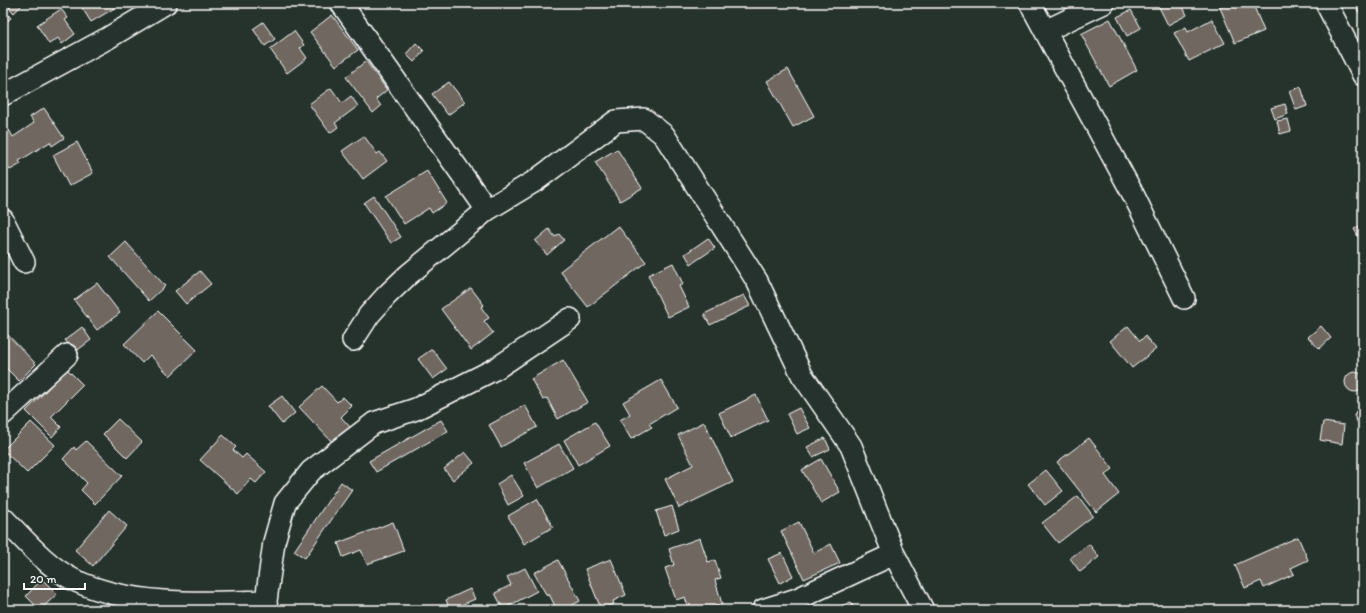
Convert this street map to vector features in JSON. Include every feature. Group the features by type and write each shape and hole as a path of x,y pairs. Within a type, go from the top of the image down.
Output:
{"street":[{"path":"3,95 108,38 166,3"},
{"path":"341,3 487,210"},
{"path":"1030,3 1134,196 1184,298"},
{"path":"1045,31 1104,3"},
{"path":"1326,3 1363,75"},
{"path":"353,340 369,315 387,294 487,210 535,181 616,121 644,119 664,136 757,281 802,375 851,446 894,554 923,610"},
{"path":"3,220 24,262"},
{"path":"3,518 48,563 73,579 113,594 206,603 267,606 274,542 285,503 312,471 374,423 416,409 497,368 570,319"},
{"path":"3,414 67,355"},
{"path":"763,610 797,599 894,554"}],"building":[{"path":"5,3 24,3 14,13"},
{"path":"79,3 123,3 91,22"},
{"path":"1157,3 1181,3 1187,15 1168,25"},
{"path":"1218,3 1256,3 1253,4 1264,31 1235,43"},
{"path":"1363,4 1363,17 1357,10"},
{"path":"3,9 11,18 3,25"},
{"path":"61,9 68,18 65,20 75,34 62,44 58,38 49,44 37,25"},
{"path":"1131,10 1141,28 1127,36 1117,17"},
{"path":"332,15 358,50 336,66 310,32"},
{"path":"1110,19 1137,70 1109,86 1081,34"},
{"path":"1212,19 1225,43 1189,61 1174,33 1186,27 1188,32"},
{"path":"263,22 275,39 265,46 253,29"},
{"path":"294,31 304,45 300,48 307,58 287,73 270,49"},
{"path":"416,43 424,51 414,62 406,54"},
{"path":"366,61 387,90 376,99 381,106 373,113 346,77"},
{"path":"788,69 814,116 793,127 767,81"},
{"path":"449,82 465,102 448,115 432,94"},
{"path":"1301,87 1307,106 1296,110 1289,91"},
{"path":"331,88 342,103 351,96 358,106 335,123 338,127 330,133 309,104"},
{"path":"1285,104 1288,114 1275,119 1271,108"},
{"path":"44,108 64,138 52,146 50,142 19,161 21,164 10,170 3,159 3,134 9,130 13,137 34,123 30,117"},
{"path":"1288,119 1291,131 1280,134 1277,121"},
{"path":"364,136 377,154 380,152 387,161 363,179 342,151"},
{"path":"77,142 93,173 69,186 53,155"},
{"path":"617,149 642,188 620,201 595,162"},
{"path":"427,171 447,203 432,213 429,208 404,224 386,196"},
{"path":"374,196 401,237 391,243 364,203"},
{"path":"1363,224 1363,245 1354,229"},
{"path":"618,226 646,262 588,307 560,271"},
{"path":"549,229 555,237 559,234 564,240 547,255 535,241"},
{"path":"708,238 715,248 691,264 685,254"},
{"path":"126,242 165,286 149,301 110,257"},
{"path":"673,263 683,284 679,286 689,307 668,317 648,275"},
{"path":"200,271 211,284 186,304 175,291"},
{"path":"97,283 120,313 97,330 74,300"},
{"path":"471,288 484,305 481,307 489,318 484,321 493,333 471,350 441,309"},
{"path":"744,295 750,306 710,325 704,314"},
{"path":"158,311 197,350 170,376 150,355 142,363 124,344"},
{"path":"1128,326 1140,341 1145,336 1156,349 1132,368 1110,341"},
{"path":"1321,326 1331,338 1319,349 1308,337"},
{"path":"82,327 91,340 75,352 65,340"},
{"path":"3,330 36,364 19,381 3,365"},
{"path":"432,349 447,369 433,379 418,359"},
{"path":"563,360 588,402 558,419 547,398 543,400 531,379"},
{"path":"67,369 83,385 51,417 61,427 52,437 26,411"},
{"path":"1355,372 1362,375 1365,382 1362,389 1355,392 1348,389 1345,382 1348,375"},
{"path":"661,380 677,407 649,424 652,427 631,439 620,420 630,414 623,402"},
{"path":"322,386 337,402 343,397 352,406 341,417 351,428 334,444 299,407"},
{"path":"756,395 768,420 731,438 719,413"},
{"path":"282,396 295,413 282,424 268,406"},
{"path":"525,405 537,427 501,447 489,425"},
{"path":"799,408 810,428 797,434 787,414"},
{"path":"1359,409 1363,410 1362,423 1358,423 1354,416 1356,411"},
{"path":"118,419 142,442 127,458 103,434"},
{"path":"441,420 448,431 376,472 369,461"},
{"path":"31,422 55,445 27,473 3,450"},
{"path":"595,422 610,446 578,465 564,440"},
{"path":"704,422 733,482 679,508 665,479 693,465 678,435"},
{"path":"1323,422 1344,425 1342,444 1320,440"},
{"path":"223,435 236,447 233,450 242,458 246,454 266,472 256,483 251,479 238,494 200,460"},
{"path":"825,438 830,449 813,457 807,447"},
{"path":"1089,438 1113,469 1105,475 1119,494 1096,512 1057,462"},
{"path":"86,441 122,476 95,504 81,490 87,483 63,459 74,447 76,450"},
{"path":"559,444 573,468 538,488 524,463"},
{"path":"465,452 474,463 453,480 444,469"},
{"path":"821,459 840,492 821,503 802,470"},
{"path":"1046,470 1063,491 1045,505 1028,484"},
{"path":"511,475 524,496 508,505 497,484"},
{"path":"341,482 352,490 305,558 294,551"},
{"path":"1078,496 1093,516 1058,543 1042,523"},
{"path":"537,499 553,527 524,544 508,516"},
{"path":"672,506 679,529 664,535 656,511"},
{"path":"109,510 127,526 93,566 75,550"},
{"path":"393,522 404,551 367,564 361,550 343,557 338,543"},
{"path":"799,522 814,553 831,544 840,563 804,579 781,531"},
{"path":"1298,537 1308,560 1291,568 1294,574 1264,588 1261,581 1245,588 1235,565"},
{"path":"700,538 708,562 715,560 721,578 715,580 722,604 704,610 689,610 685,597 676,600 665,568 674,565 669,549"},
{"path":"1089,544 1099,557 1080,572 1070,558"},
{"path":"782,553 793,576 780,583 768,559"},
{"path":"611,559 626,595 613,601 614,604 601,609 585,569"},
{"path":"558,560 580,601 563,610 557,610 549,594 547,596 534,573"},
{"path":"525,568 537,591 503,609 495,593 511,585 507,577"},
{"path":"42,579 57,594 40,610 26,596"},
{"path":"470,589 475,599 450,610 446,600"},
{"path":"851,602 854,610 831,610"}]}
